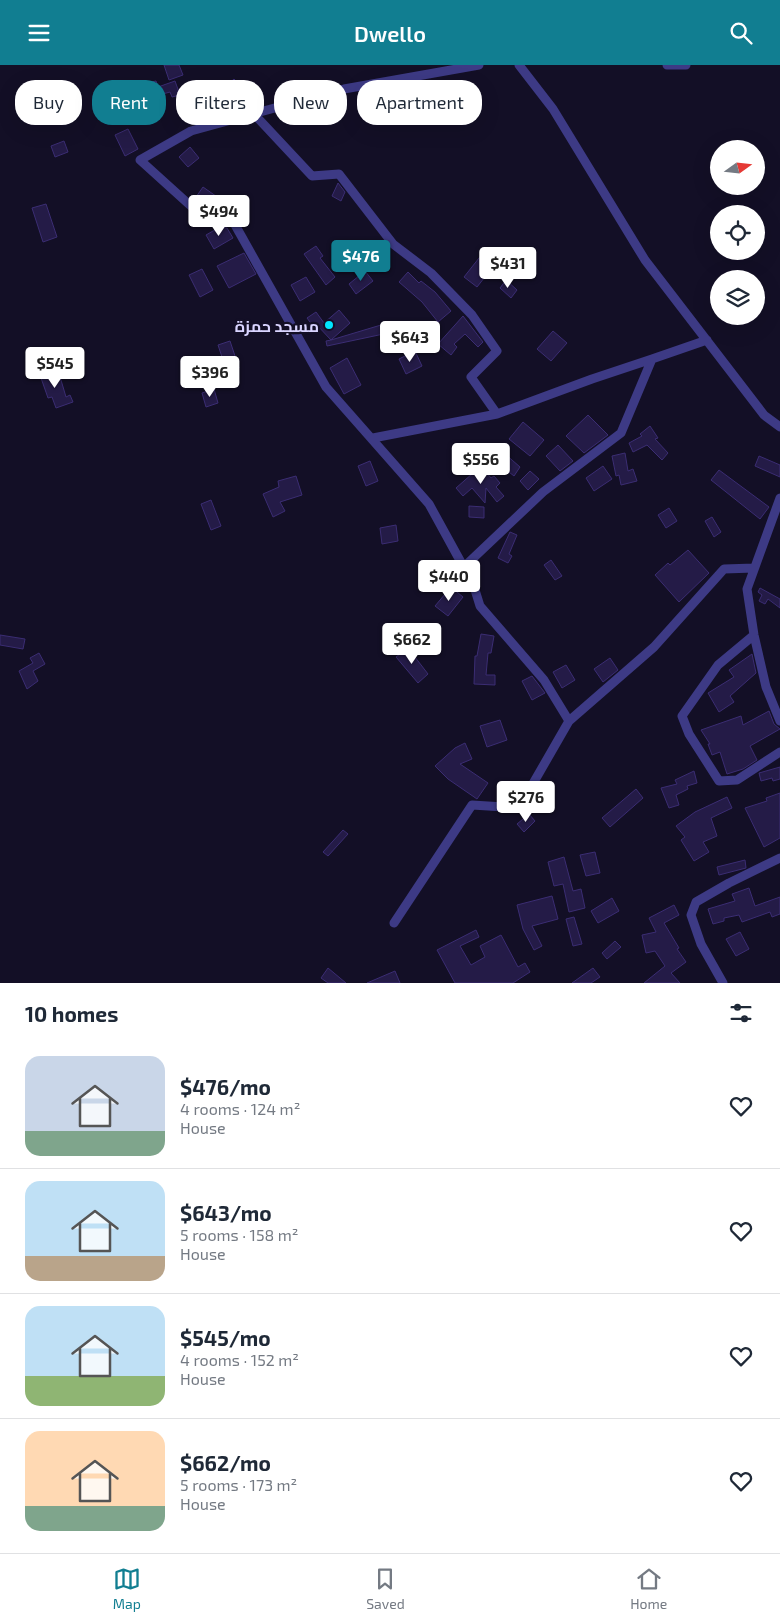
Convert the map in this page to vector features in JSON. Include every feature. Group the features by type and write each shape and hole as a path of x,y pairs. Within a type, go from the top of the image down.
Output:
{"street":[{"path":"264,111 344,89 479,65"},
{"path":"519,65 553,109 645,260 764,415 780,427"},
{"path":"666,65 686,65"},
{"path":"213,125 191,131 140,160 203,217 234,223 326,387 373,438 429,504 474,586"},
{"path":"264,125 312,176 338,174 393,244 431,273 472,315 497,351 471,377 497,414"},
{"path":"373,438 497,414 706,340"},
{"path":"569,721 544,680 480,606 467,564 543,492 621,433 652,359"},
{"path":"780,498 747,589 754,635 766,687 780,721"},
{"path":"394,923 472,805 504,807 527,794 569,721 654,647 724,569 754,568"},
{"path":"754,635 718,665 682,716 689,734 719,781 737,780 780,752"},
{"path":"723,983 701,944 691,915 696,902 729,883 780,858"}],"building":[{"path":"164,65 179,65 183,75 169,80"},
{"path":"175,81 176,96 172,97 170,92 166,93 166,84"},
{"path":"128,129 138,149 125,156 115,135"},
{"path":"64,141 68,152 55,157 51,146"},
{"path":"190,147 199,158 188,167 179,157"},
{"path":"338,183 345,192 341,201 332,196"},
{"path":"203,187 230,206 225,215 196,197"},
{"path":"46,204 57,237 43,242 32,208"},
{"path":"220,227 227,228 233,238 214,249 206,235"},
{"path":"316,246 323,256 320,258 335,277 326,285 304,254"},
{"path":"244,253 256,274 229,288 217,266"},
{"path":"483,253 496,263 477,287 464,277"},
{"path":"202,269 213,290 200,297 189,275"},
{"path":"365,271 373,281 356,294 349,284"},
{"path":"408,272 419,283 421,281 435,292 451,311 438,322 422,302 399,282"},
{"path":"306,277 315,292 300,301 291,285"},
{"path":"506,280 517,290 511,298 500,288"},
{"path":"339,310 350,323 331,340 316,324 313,326 307,318 316,312 324,323"},
{"path":"463,316 483,342 478,347 465,334 454,344 457,347 451,355 438,344"},
{"path":"381,325 393,332 327,346 326,341"},
{"path":"553,331 567,343 551,361 537,349"},
{"path":"230,341 239,368 227,372 218,345"},
{"path":"415,351 422,366 406,374 399,359"},
{"path":"347,358 361,385 344,394 330,368"},
{"path":"58,370 66,397 70,395 73,402 56,408 52,397 48,398 40,375"},
{"path":"214,389 218,403 206,407 202,393"},
{"path":"588,415 608,435 584,453 566,436"},
{"path":"523,422 544,440 530,456 509,439"},
{"path":"650,426 658,438 655,439 668,453 662,460 647,445 633,452 629,443 642,436 640,434"},
{"path":"558,445 573,461 560,471 546,456"},
{"path":"504,453 520,467 514,476 496,462"},
{"path":"625,453 628,471 633,469 637,481 621,485 619,475 616,476 612,456"},
{"path":"759,456 780,465 780,477 755,466"},
{"path":"370,461 378,481 366,486 358,466"},
{"path":"481,466 491,478 494,476 500,483 496,487 504,496 497,502 486,488 485,503 472,488 463,496 456,488"},
{"path":"603,466 612,479 594,491 586,478"},
{"path":"719,470 769,507 760,519 711,480"},
{"path":"530,471 539,479 528,490 520,481"},
{"path":"296,476 302,495 280,502 285,511 273,517 263,494 279,487 278,481"},
{"path":"211,500 221,526 211,530 201,504"},
{"path":"469,506 484,507 484,518 469,517"},
{"path":"669,508 677,521 666,528 658,515"},
{"path":"712,517 721,532 714,537 705,521"},
{"path":"396,525 398,541 382,544 380,528"},
{"path":"510,532 517,535 509,554 512,556 508,563 498,558"},
{"path":"688,550 709,573 679,602 655,575 668,563 670,565"},
{"path":"551,560 562,576 555,580 544,565"},
{"path":"451,587 463,597 448,616 435,606"},
{"path":"760,588 780,599 780,608 768,599 765,604 759,601 762,595 758,592"},
{"path":"481,634 494,636 491,653 488,653 486,675 495,675 495,685 474,684 475,656 477,656"},
{"path":"0,635 25,639 23,649 0,645"},
{"path":"408,648 428,674 418,683 396,657"},
{"path":"39,653 45,664 33,671 38,681 27,689 19,671 33,663 30,658"},
{"path":"752,654 756,673 730,696 734,702 719,712 708,693 734,677 729,670"},
{"path":"610,658 618,670 603,682 594,669"},
{"path":"566,665 575,680 562,688 553,672"},
{"path":"532,676 545,693 532,700 522,681"},
{"path":"769,711 774,724 780,729 750,746 757,760 743,769 727,774 720,752 712,755 708,744 710,744 701,730 741,716 743,725"},
{"path":"500,720 507,740 487,747 480,726"},
{"path":"465,743 472,759 460,764 488,783 477,799 448,779 435,766 455,748"},
{"path":"780,767 780,779 773,781 772,778 761,781 759,773"},
{"path":"694,771 697,783 687,786 688,789 676,795 679,805 669,808 661,788 677,784 675,780"},
{"path":"636,789 643,798 610,827 602,818"},
{"path":"780,793 780,838 764,847 745,808 767,801 766,798"},
{"path":"727,797 732,808 711,818 717,836 703,842 709,852 694,861 681,840 685,837 676,826 695,812"},
{"path":"529,814 535,821 524,832 517,824"},
{"path":"343,830 348,834 328,856 323,852"},
{"path":"595,852 600,873 586,876 580,855"},
{"path":"564,857 573,891 581,889 585,908 569,912 563,884 554,886 548,862"},
{"path":"745,860 746,868 719,875 717,867"},
{"path":"749,888 755,906 780,897 780,914 772,917 770,912 742,922 739,915 724,918 724,921 713,924 708,909 735,901 732,894"},
{"path":"552,896 558,919 532,926 542,946 534,950 523,929 517,905"},
{"path":"612,898 619,911 598,923 591,911"},
{"path":"674,905 679,915 664,923 686,962 671,973 680,983 644,983 665,966 655,951 646,953 642,935 656,932 649,918"},
{"path":"574,917 582,944 573,946 566,919"},
{"path":"476,930 479,937 460,946 471,965 485,957 480,946 501,935 518,967 525,963 530,972 513,983 455,983 437,950"},
{"path":"740,932 749,949 736,956 726,939"},
{"path":"615,941 621,947 607,959 602,953"},
{"path":"328,968 346,983 328,983 321,978"},
{"path":"593,968 600,977 591,983 572,983"},
{"path":"395,971 400,983 367,983"}],"place":[{"name":"مسجد حمزة","path":"329,325"}]}
